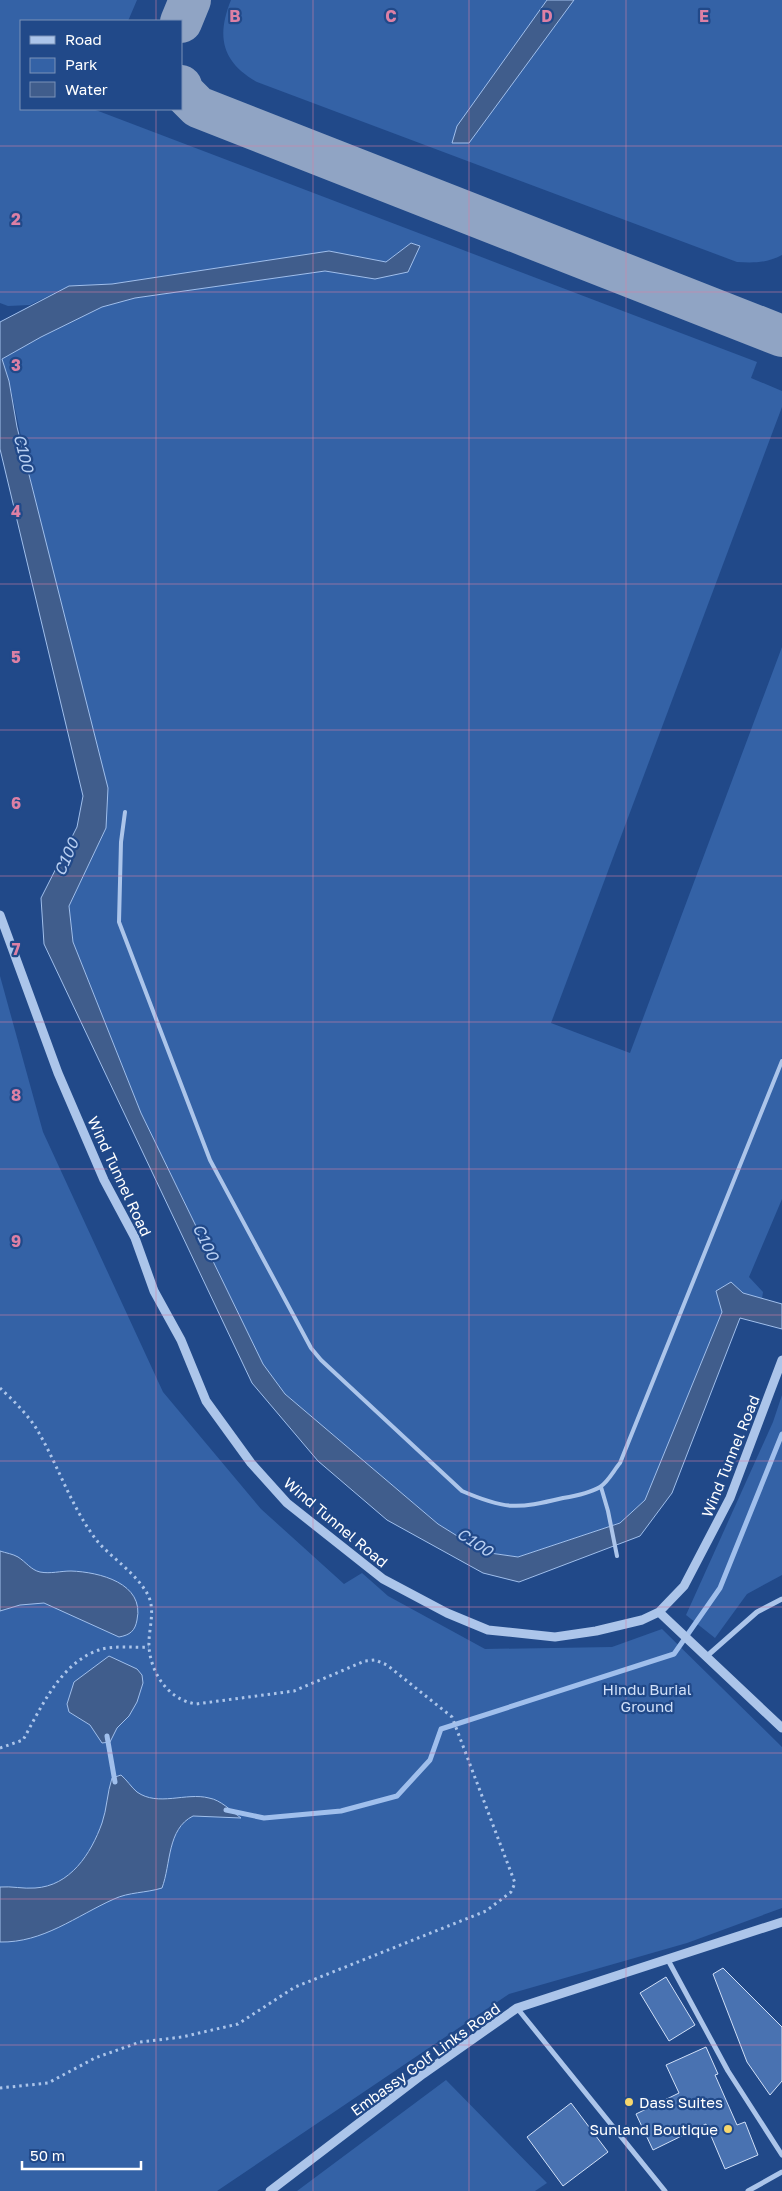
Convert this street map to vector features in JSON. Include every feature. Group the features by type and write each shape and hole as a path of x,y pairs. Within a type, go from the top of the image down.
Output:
{"street":[{"name":"Wind Tunnel Road","path":"0,915 58,1073 104,1180 135,1238 154,1291 181,1340 206,1401 251,1463 288,1503 382,1579 447,1613 488,1630 555,1637 596,1631 642,1620 659,1612 684,1586 730,1498 782,1360"},
{"path":"707,1656 757,1612 782,1598"},
{"path":"659,1612 681,1630 782,1728"},
{"name":"Embassy Golf Links Road","path":"270,2191 424,2074 517,2008 782,1922"},
{"path":"668,1960 728,2070 782,2155"},
{"path":"517,2008 665,2191"},
{"path":"748,2191 782,2172"}],"lane":[{"path":"125,812 121,842 119,922 210,1160 311,1348 320,1360 462,1491 491,1503 508,1507 526,1507 601,1487 620,1463 782,1061"},
{"path":"601,1487 617,1556"}],"path":[{"path":"0,1388 35,1427 74,1504 98,1541 138,1581 148,1596 152,1615 149,1647 154,1669 173,1696 184,1702 202,1704 294,1691 365,1661 375,1660 396,1671 452,1717 459,1731 514,1883 511,1892 486,1911 294,1987 238,2024 182,2037 140,2042 95,2058 48,2083 0,2088"},
{"path":"0,1748 23,1740 52,1688 78,1660 100,1650 149,1647"}],"green space":[{"path":"0,0 137,0 128,20 20,20 20,110 96,110 757,362 751,378 782,391 782,407 551,1023 630,1053 782,647 782,1199 749,1277 763,1292 762,1299 743,1293 731,1282 722,1312 645,1501 620,1523 518,1557 483,1552 438,1524 285,1394 263,1364 141,1113 73,942 69,906 106,828 9,381 2,359 40,337 102,307 135,298 325,271 375,279 420,246 411,243 386,262 329,251 112,284 69,286 30,305 8,306 0,303"},
{"path":"231,0 782,0 782,255 760,262 737,262 257,82 236,66 229,57 225,47 223,37 224,26"},
{"name":"Hindu Burial Ground","path":"0,976 43,1132 163,1392 261,1509 344,1584 362,1573 388,1596 485,1649 612,1647 662,1629 782,1747 782,1908 687,1943 509,1994 217,2191 0,2191"},
{"path":"782,1395 782,1575 747,1594 715,1638 686,1615 773,1422"},
{"path":"446,2080 547,2183 535,2191 297,2191"}],"water":[{"path":"547,0 574,0 469,143 452,143 457,126"},
{"name":"C100","path":"411,243 420,246 408,272 375,279 325,271 135,298 102,307 41,337 2,359 9,381 17,427 108,788 106,828 69,906 73,942 141,1113 263,1364 285,1394 438,1524 483,1552 518,1557 620,1523 645,1500 722,1312 716,1291 731,1282 743,1293 782,1304 782,1329 740,1318 672,1493 640,1536 519,1582 483,1573 387,1520 318,1461 252,1383 44,944 41,898 77,827 83,796 0,449 0,322 69,286 112,284 329,251 386,262"},
{"path":"0,1551 16,1556 34,1570 40,1572 82,1572 106,1577 118,1582 127,1588 134,1597 138,1607 135,1627 129,1634 119,1637 44,1603 20,1605 0,1611"},
{"path":"109,1656 137,1669 142,1675 143,1683 137,1702 129,1716 117,1728 110,1742 102,1743 90,1725 69,1712 67,1704 74,1682"},
{"path":"121,1775 137,1792 145,1796 163,1799 209,1798 222,1803 241,1818 193,1816 185,1822 178,1829 174,1838 162,1888 120,1897 59,1927 31,1938 0,1942 0,1887 35,1888 47,1886 69,1875 92,1846 104,1818 112,1778"}],"building":[{"path":"723,1968 782,2027 782,2081 770,2095 747,2062 713,1974"},
{"path":"666,1977 695,2025 669,2041 640,1993"},
{"path":"706,2047 718,2074 715,2075 737,2125 745,2122 758,2155 725,2169 706,2124 653,2150 636,2114 679,2093 666,2065"},
{"path":"571,2103 608,2152 563,2186 527,2137"}],"waterway":[{"path":"226,1810 264,1818 341,1811 397,1796 430,1760 441,1729 674,1654 720,1588 782,1434"},
{"path":"107,1736 115,1782"}],"taxiway":[{"path":"182,20 190,0"},
{"path":"182,89 198,107 782,336"}],"place":[{"name":"Dass Suites","path":"629,2102"},
{"name":"Sunland Boutique","path":"728,2129"}]}
